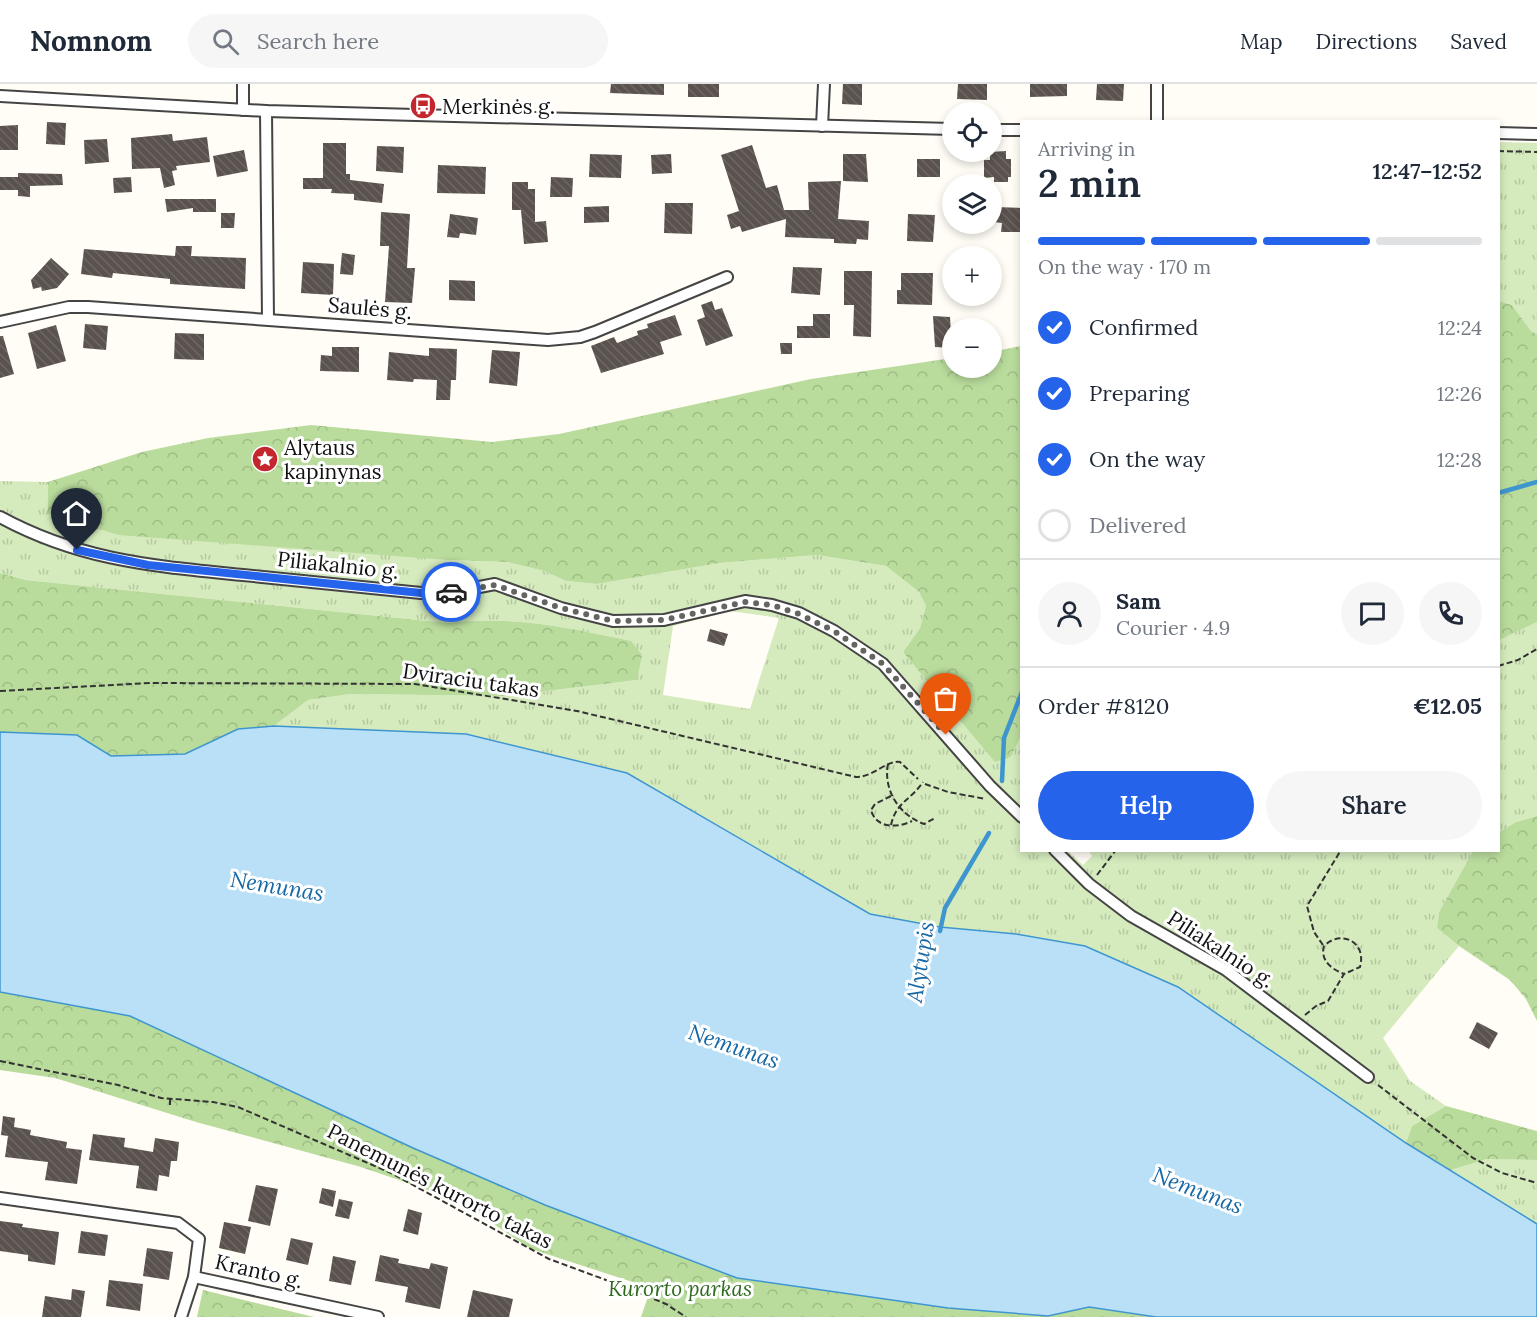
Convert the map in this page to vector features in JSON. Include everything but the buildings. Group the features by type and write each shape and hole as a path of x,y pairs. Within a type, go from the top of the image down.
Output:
{"street":[{"path":"243,84 243,110"},
{"path":"822,126 824,84"},
{"path":"1157,84 1157,120"},
{"path":"0,96 266,111 942,129"},
{"path":"266,111 268,319"},
{"path":"1002,130 1020,130"},
{"path":"1500,133 1537,134"},
{"name":"Saulės g.","path":"0,322 69,307 88,307 399,330 565,339 595,332 727,277"},
{"name":"Piliakalnio g.","path":"0,517 57,544 97,556 148,565 421,593 448,593 495,585 561,608 613,621 664,620 745,602 772,605 799,614 834,631 883,664 1020,815"},
{"name":"Piliakalnio g.","path":"1057,852 1089,884 1131,916 1226,970 1368,1077"},
{"name":"Kranto g.","path":"0,1198 178,1223 199,1239 194,1276 378,1317"},
{"path":"181,1317 194,1276"}],"path":[{"path":"1500,151 1537,152"},
{"path":"1500,665 1518,660 1537,649"},
{"name":"Dviraciu takas","path":"0,691 150,683 415,684 577,711 856,777 871,775 888,764"},
{"path":"918,779 900,762 888,764 885,777 891,796 898,805 913,820 924,824 935,818"},
{"path":"891,825 898,805 915,794 924,783 948,792 1009,805"},
{"path":"891,796 875,804 871,810 873,817 882,824 891,825 904,825 913,820"},
{"path":"1089,884 1114,852"},
{"path":"1340,852 1307,906 1314,932 1324,946 1324,960 1334,970 1344,974"},
{"path":"1296,1022 1316,1006 1328,1001 1344,974 1360,967 1363,955 1359,945 1349,939 1332,940 1324,946"},
{"name":"Panemunės kurorto takas","path":"0,1061 22,1064 170,1099 213,1102 238,1107 391,1173 549,1259 666,1304 686,1317"},
{"path":"1368,1077 1473,1158 1502,1173 1537,1183"},
{"path":"170,1099 170,1107"}],"green space":[{"path":"1500,142 1537,143 1537,334 1531,331 1512,305 1500,301"},
{"path":"1500,301 1512,305 1531,331 1537,334 1537,622 1500,640"},
{"path":"1020,346 1020,738 1011,757 995,762 903,652 920,628 926,606 919,592 886,566 817,555 720,563 597,584 566,581 544,571 507,562 447,560 119,535 48,514 48,482 142,452 208,438 311,425 492,442 559,434 811,379 942,359 942,378 1002,378 1002,350"},
{"path":"0,481 48,482 48,514 447,560 507,562 544,571 566,581 597,584 720,563 817,555 886,566 919,592 926,606 920,628 903,652 1011,757 1020,738 1020,852 1069,852 1083,865 1092,856 1089,852 1472,852 1439,912 1437,928 1459,946 1383,1038 1410,1081 1446,1106 1412,1126 1406,1143 1178,987 1085,946 1016,934 940,927 870,914 627,773 466,734 274,726 308,700 351,694 505,696 637,680 631,641 540,624 495,621 448,623 26,580 0,573","holes":["730,611 779,618 750,709 663,695 673,626"]},
{"path":"0,573 26,580 448,623 495,621 541,624 631,641 642,655 637,680 505,696 351,694 308,700 274,726 238,729 185,754 111,756 77,735 0,732"},
{"path":"1537,622 1537,816 1516,822 1500,831 1500,639"},
{"path":"1537,816 1537,1021 1526,999 1510,980 1459,946 1437,928 1439,912 1472,852 1500,852 1500,831 1516,822"},
{"name":"Kurorto parkas","path":"0,992 130,1016 413,1148 545,1205 737,1278 948,1308 1048,1316 1089,1307 1156,1317 641,1317 651,1288 531,1249 457,1200 361,1167 196,1122 55,1078 0,1070"},
{"path":"1446,1106 1537,1131 1537,1160 1487,1159 1451,1170 1406,1143 1412,1126"},
{"path":"1487,1159 1537,1160 1537,1224 1451,1170"},
{"path":"203,1290 314,1317 197,1317"}],"water":[{"name":"Nemunas","path":"274,726 466,734 627,773 870,914 940,927 1016,934 1085,946 1178,987 1406,1143 1537,1224 1537,1317 1156,1317 1089,1307 1048,1316 948,1308 737,1278 545,1205 413,1148 130,1016 0,992 0,732 77,735 111,756 185,754 238,729"}],"waterway":[{"name":"Alytupis","path":"1500,492 1537,482"},
{"name":"Alytupis","path":"1002,781 1004,738 1020,697"},
{"name":"Alytupis","path":"940,931 945,908 989,833"}],"way so far":[{"path":"451,592 495,585 514,589 590,617 613,621 664,620 717,606 745,602 772,605 799,614 834,631 883,664 946,735"}],"place":[{"name":"Merkinės g.","path":"423,106"},
{"name":"Alytaus kapinynas","path":"265,459"}],"route":[{"path":"77,550 148,565 421,593 451,592"}]}
